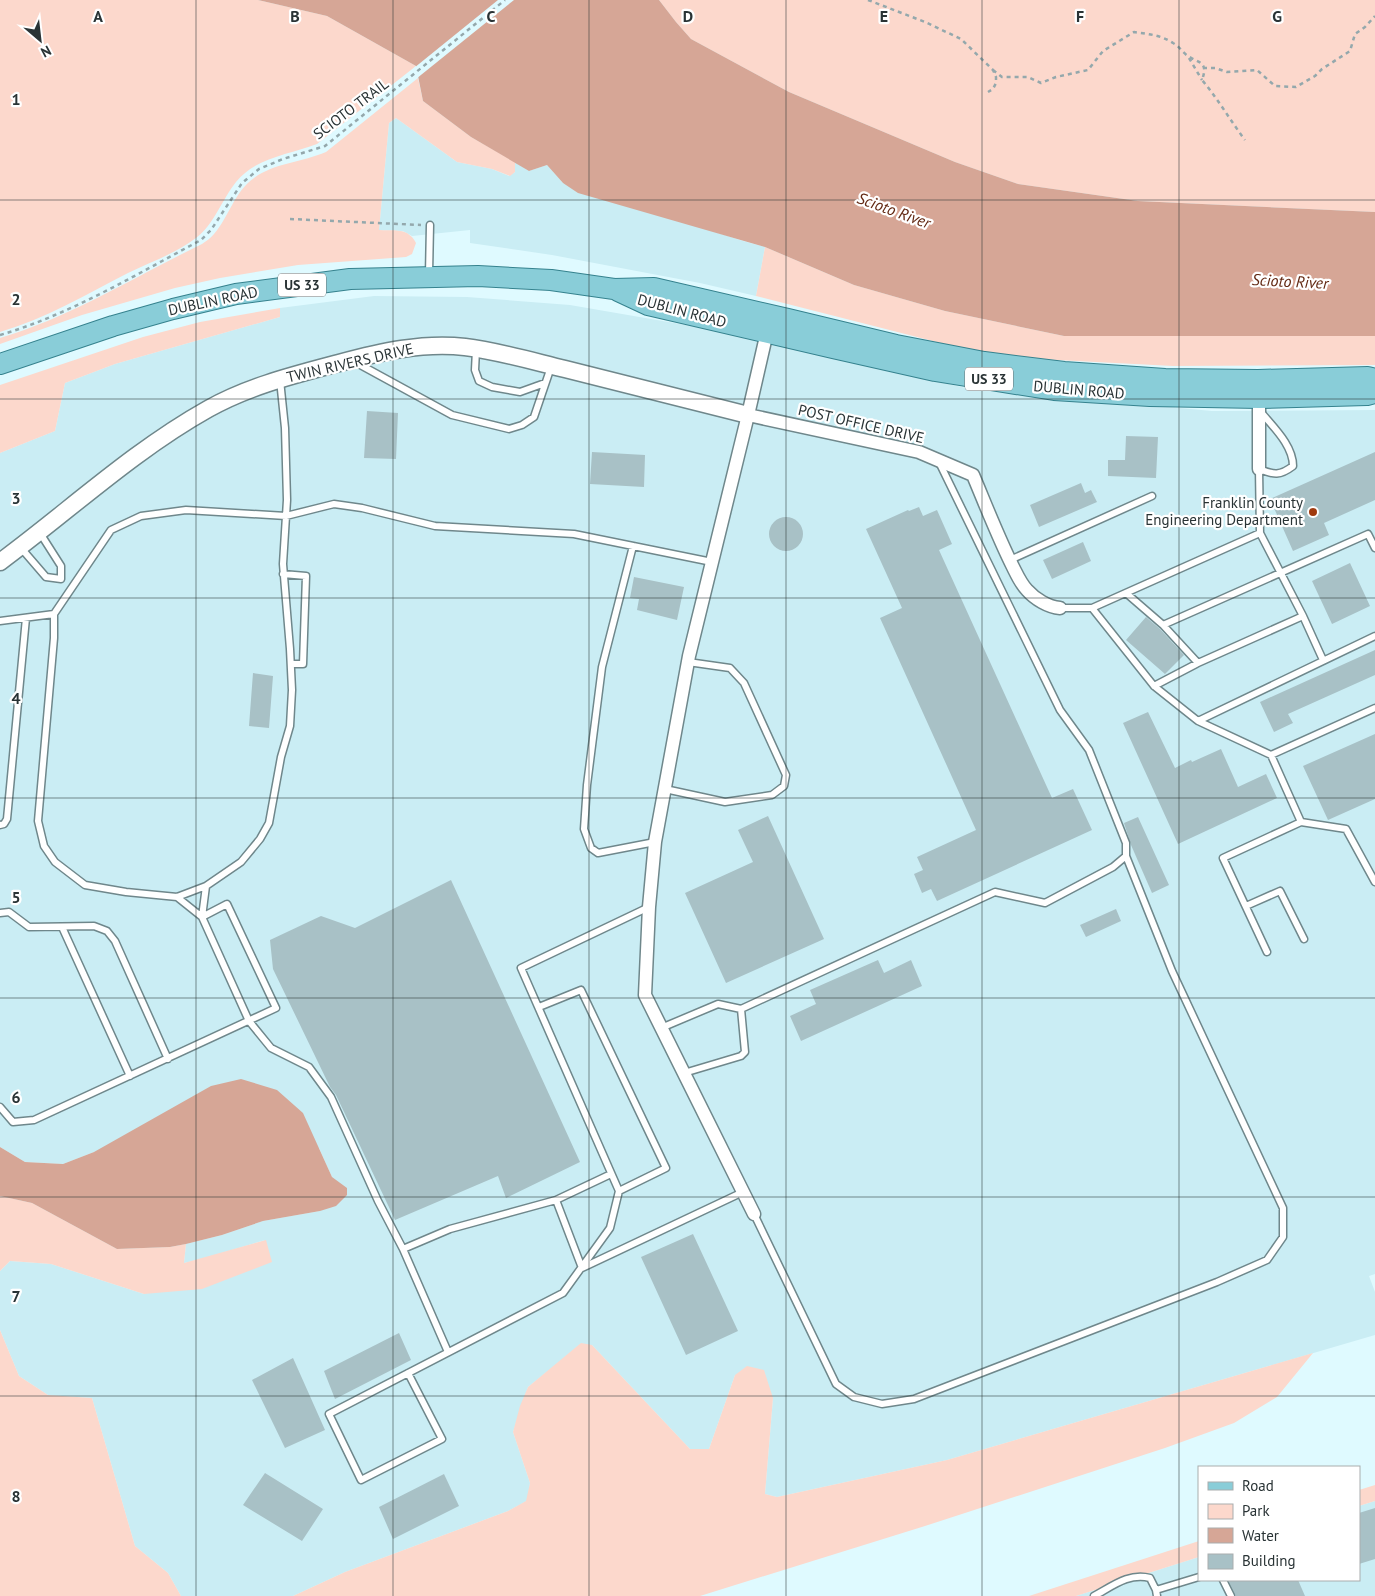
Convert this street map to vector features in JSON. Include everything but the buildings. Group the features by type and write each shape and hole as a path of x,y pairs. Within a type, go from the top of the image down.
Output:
{"main road":[{"name":"DUBLIN ROAD","path":"0,364 113,326 236,294 350,279 478,276 551,280 614,289 654,288 788,318 896,345 984,362 1064,372 1165,379 1258,380 1368,377 1375,379"},
{"name":"DUBLIN ROAD","path":"614,289 648,305 935,371 1054,390 1259,404 1375,393"}],"street":[{"path":"754,1214 645,995 649,907 655,842 688,662 767,332"},
{"name":"TWIN RIVERS DRIVE","path":"0,562 130,460 172,430 218,404 244,391 280,378 403,348 437,345 476,349 748,415"},
{"path":"1259,404 1259,469"},
{"name":"POST OFFICE DRIVE","path":"748,415 919,452 973,475 1010,560 1025,588 1033,596 1054,607 1060,608"}],"lane":[{"path":"429,276 430,225"},
{"path":"476,349 475,370 479,381 492,387 520,392 546,383"},
{"path":"350,360 452,414 509,428 522,425 534,417 551,366"},
{"path":"280,378 285,428 286,516 283,574 292,690 290,726 281,757 269,823 260,839 241,862 206,886 177,897 126,892 86,885 54,862 44,846 38,821 53,648 54,614 111,530 141,516 186,510 286,516 334,504 362,508 435,526 574,534 712,562"},
{"path":"1259,404 1293,456 1293,466 1283,473 1272,474 1259,469 1260,533 1303,616 1323,660"},
{"path":"754,1214 836,1384 854,1398 882,1404 914,1399 1217,1282 1267,1260 1284,1236 1283,1208 1172,971 1126,856 1126,843 1089,750 1060,710 939,461"},
{"path":"1010,560 1152,496"},
{"path":"39,533 61,566 61,579"},
{"path":"1060,608 1092,608 1260,533"},
{"path":"1162,625 1368,534 1375,548"},
{"path":"633,546 602,667 587,785 584,829 591,848 598,853 655,842"},
{"path":"20,547 46,577 61,579 72,587"},
{"path":"283,574 306,576 303,664 291,664"},
{"path":"1126,593 1162,625 1198,663"},
{"path":"1092,608 1154,686 1198,721 1271,755 1301,822"},
{"path":"0,621 54,614"},
{"path":"1154,686 1198,663 1303,616"},
{"path":"0,825 4,824 6,819 26,618"},
{"path":"1198,721 1375,636"},
{"path":"665,789 725,802 772,795 784,786 786,775 744,683 730,668 688,662"},
{"path":"1271,755 1375,708"},
{"path":"1267,952 1223,858 1301,822 1346,829 1375,882"},
{"path":"661,1028 718,1004 741,1008 995,892 1046,903 1113,867 1126,856"},
{"path":"202,917 206,886"},
{"path":"1246,906 1280,890 1304,939"},
{"path":"177,897 202,917 249,1021 271,1048 308,1068 331,1097 378,1201 403,1249 448,1352"},
{"path":"0,1107 13,1122 34,1120 276,1008 227,904 202,917"},
{"path":"408,1373 442,1439 361,1480 329,1414 448,1352 563,1293 610,1228 619,1191 522,968 649,907"},
{"path":"0,913 9,912 29,927 94,926 107,930 115,941 168,1059"},
{"path":"62,927 130,1076"},
{"path":"539,1008 581,990 666,1168 619,1191"},
{"path":"684,1073 741,1056 745,1052 741,1008"},
{"path":"403,1249 450,1229 556,1200 611,1174"},
{"path":"582,1268 743,1192"},
{"path":"556,1200 582,1268"},
{"path":"1094,1596 1130,1577 1141,1576 1150,1578 1157,1593 1198,1576"},
{"path":"1224,1581 1231,1596"}],"path":[{"name":"SCIOTO TRAIL","path":"0,335 39,322 76,305 201,240 211,230 242,183 260,169 283,159 325,146 505,0"},
{"path":"868,0 925,22 961,39 1002,77 1028,78 1041,83 1056,76 1088,70 1103,51 1134,32 1155,35 1173,43 1190,58 1202,80 1245,140"},
{"path":"1203,68 1216,68 1227,72 1257,70 1275,86 1296,87 1350,51 1355,34 1375,16"},
{"path":"1190,58 1198,60 1203,68 1202,80"},
{"path":"988,92 993,89 996,83 993,70"},
{"path":"290,219 430,225"}],"shaded area":[{"path":"396,118 457,162 492,169 509,176 515,172 515,162 529,171 547,165 563,183 765,247 756,296 700,283 552,255 470,243 470,230 412,236 403,231 379,230 389,123"},
{"path":"374,296 467,297 570,305 709,329 966,388 1212,411 1375,410 1375,1274 1369,1276 1375,1292 1375,1335 947,1460 777,1497 765,1494 773,1398 735,1375 709,1449 690,1449 592,1345 553,1367 528,1387 513,1432 530,1483 527,1501 508,1511 345,1572 293,1596 181,1596 168,1573 135,1546 92,1398 48,1395 19,1376 0,1330 0,1271 10,1261 51,1264 144,1294 265,1240 184,1263 186,1244 222,1235 263,1221 320,1211 332,1177 319,1148 94,1152 63,1164 25,1162 0,1147 0,453 55,431 65,383 115,364 280,317 280,308"},
{"path":"1375,1501 1375,1596 1076,1596 1198,1557 1198,1581 1360,1581 1360,1506"}],"green space":[{"path":"0,0 258,0 327,16 416,66 317,144 263,162 244,174 231,189 208,226 196,238 172,253 49,313 0,332"},
{"path":"659,0 1375,0 1375,212 1138,201 1018,184 955,162 789,92 691,39"},
{"path":"418,78 423,101 471,137 515,162 515,172 510,176 492,169 457,162 396,118 389,123 379,230 400,231 409,234 416,243 412,254 406,257 298,265 220,278 175,288 82,315 0,344 0,338 52,319 78,307 202,244 214,234 241,190 254,178 270,169 326,152"},
{"path":"765,247 854,285 945,311 1064,336 1366,335 1375,336 1375,365 1173,366 1038,359 968,350 756,296"},
{"path":"280,308 280,317 115,364 65,383 55,431 0,453 0,385 143,337 200,322"},
{"path":"0,1196 32,1203 117,1249 170,1247 186,1244 184,1263 266,1240 272,1262 202,1289 144,1294 51,1264 10,1261 0,1271"},
{"path":"0,1330 19,1376 48,1395 92,1398 135,1546 168,1573 181,1596 0,1596"},
{"path":"581,1343 592,1345 690,1449 709,1449 735,1375 747,1366 764,1370 773,1398 765,1494 777,1497 947,1460 1313,1353 1277,1397 1234,1423 1165,1448 925,1526 700,1596 293,1596 345,1572 508,1511 526,1501 530,1483 513,1432 520,1406 528,1387"},
{"path":"1375,1485 1375,1501 1360,1506 1360,1490"},
{"path":"1198,1541 1198,1557 1076,1596 1029,1596"}],"water":[{"name":"Scioto River","path":"258,0 659,0 691,39 789,92 955,162 1018,184 1138,201 1375,212 1375,336 1064,336 945,311 854,285 765,247 578,193 563,183 547,165 529,171 471,137 423,101 416,66 327,16"},
{"path":"241,1079 277,1090 303,1113 332,1177 347,1188 347,1195 336,1206 320,1211 263,1221 222,1235 186,1244 170,1247 117,1249 32,1203 0,1196 0,1147 25,1162 63,1164 94,1152 211,1086"}],"pier":[{"path":"498,0 514,0 416,79 414,68"}],"place":[{"name":"Franklin County Engineering Department","path":"1313,512"}]}
